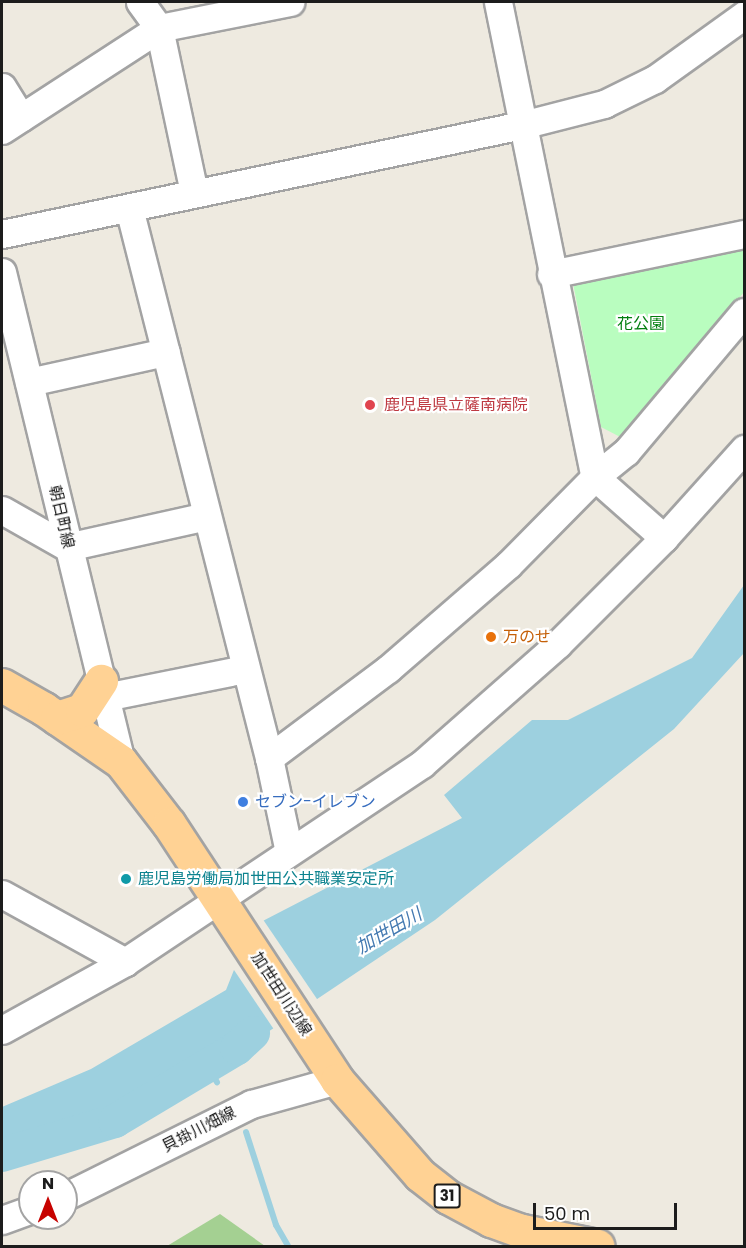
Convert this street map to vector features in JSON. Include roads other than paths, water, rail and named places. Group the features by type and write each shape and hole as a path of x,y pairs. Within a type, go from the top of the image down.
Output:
{"main road":[{"name":"加世田川辺線","path":"2,685 57,718 121,762 225,908 337,1080 384,1137 448,1197 491,1220 522,1231 598,1246"},
{"path":"57,718 82,710 103,689"}],"street":[{"path":"140,2 159,28 194,193"},
{"path":"2,87 11,124 159,28 290,2"},
{"path":"498,2 551,274 595,477 664,538"},
{"path":"2,234 522,125 604,104 645,84 744,15"},
{"path":"129,208 244,669 269,758 289,852"},
{"path":"551,274 744,234"},
{"name":"朝日町線","path":"2,272 121,762"},
{"path":"269,758 388,669 491,580 595,477 626,452 744,312"},
{"path":"29,382 166,352"},
{"path":"2,1030 225,908 289,852 422,764 558,644 664,538 744,449"},
{"path":"2,510 68,547 207,516"},
{"path":"103,689 244,669"},
{"path":"2,894 125,962"},
{"name":"貝掛川畑線","path":"78,1190 251,1104 337,1080"},
{"path":"2,1220 18,1214"}],"water":[{"path":"744,585 744,653 674,729 435,920 253,1042 2,1166 2,1107 91,1069 226,990 251,927 462,818 444,795 532,720 568,720 692,658"}],"waterway":[{"name":"加世田川","path":"2,1155 115,1121 237,1048 253,1033"},
{"path":"207,1065 217,1082"},
{"path":"246,1132 276,1225 288,1246"}],"place":[{"name":"鹿児島県立薩南病院","path":"370,405"},
{"name":"万のせ","path":"491,637"},
{"name":"セブン-イレブン","path":"243,802"},
{"name":"鹿児島労働局加世田公共職業安定所","path":"126,879"}],"park label":[{"name":"花公園","path":"641,324"}]}
